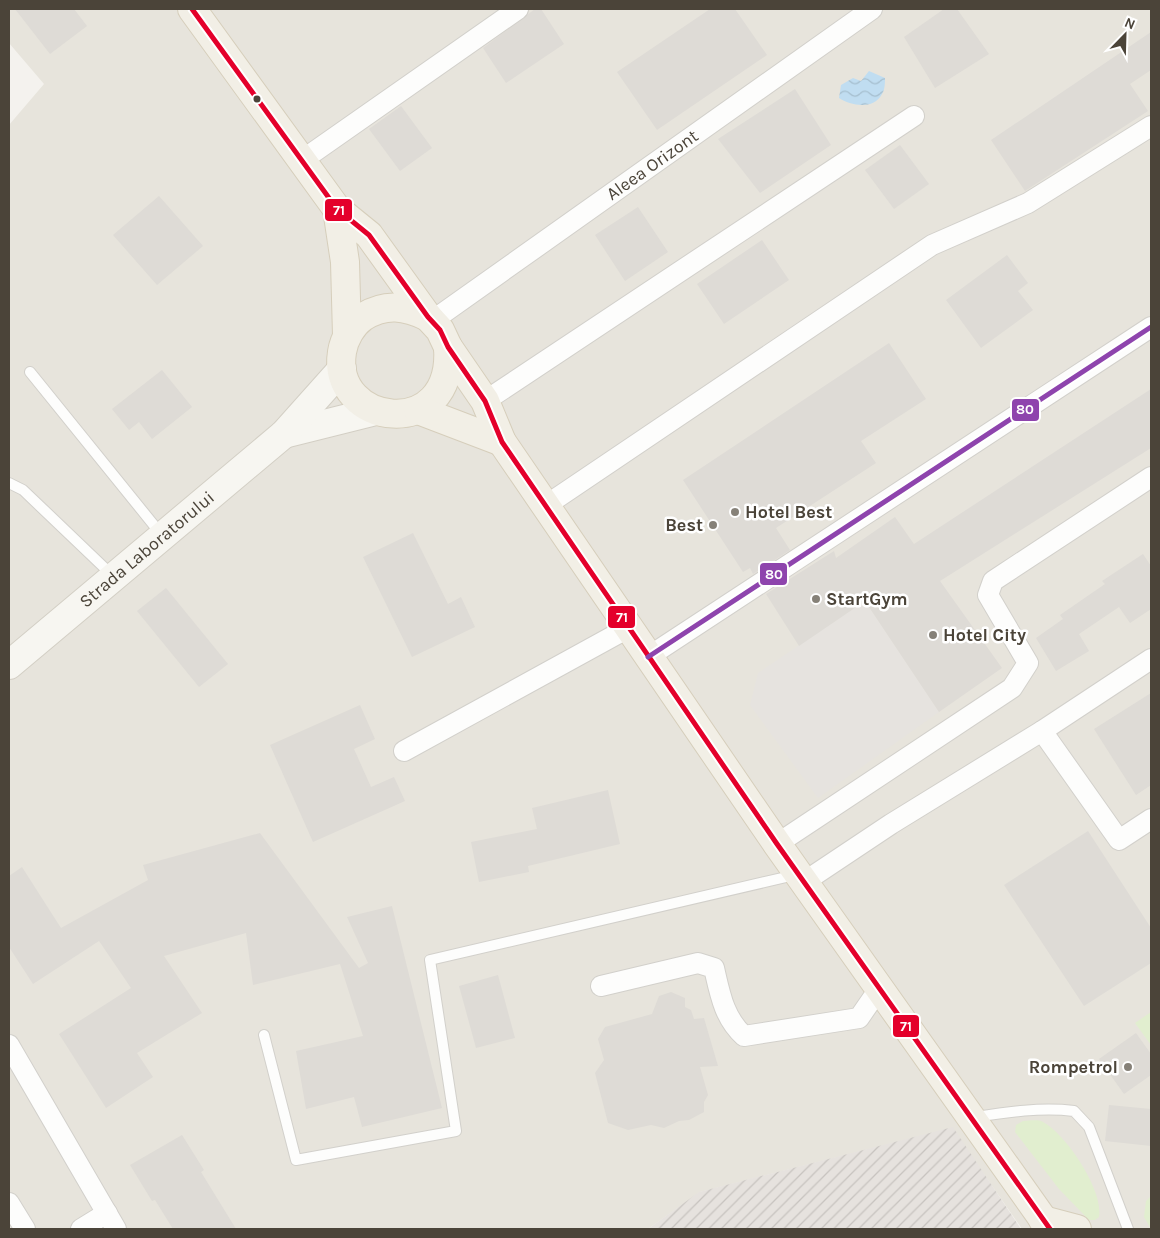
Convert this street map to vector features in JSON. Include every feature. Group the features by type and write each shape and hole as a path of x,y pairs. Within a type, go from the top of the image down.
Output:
{"main road":[{"path":"192,9 337,209 369,235 440,330 448,347 486,401 502,442 545,506 777,844 970,1118 1047,1224 1077,1229"},
{"path":"337,209 345,262 347,335 341,357 342,369 346,382 353,394 376,411 390,414 418,410 434,399 444,384 449,366 448,347"},
{"path":"347,335 359,320 374,311 392,306 411,309 430,319"},
{"path":"418,410 502,442"}],"street":[{"path":"301,161 518,9"},
{"name":"Aleea Orizont","path":"430,319 872,9"},
{"path":"486,401 914,116"},
{"path":"545,506 932,245 1028,203 1151,126"},
{"path":"648,657 1151,327"},
{"name":"Strada Laboratorului","path":"9,665 284,434 342,369"},
{"path":"284,434 376,411"},
{"path":"777,844 1012,688 1028,663 988,595 993,581 1151,477"},
{"path":"404,752 628,628"},
{"path":"801,878 1042,731 1151,658"},
{"path":"1042,731 1119,840 1151,819"},
{"path":"601,986 698,963 714,968 721,1002 733,1026 744,1036 858,1018 880,989"},
{"path":"9,1045 111,1221 81,1229"},
{"path":"9,1203 24,1229"}],"lane":[{"path":"30,372 162,535"},
{"path":"9,483 23,490 113,576"},
{"path":"264,1034 296,1160 456,1131 430,960 801,878"},
{"path":"970,1118 1020,1110 1059,1109 1074,1111 1089,1127 1120,1214 1128,1229"}],"shaded area":[{"path":"9,9 1151,9 1151,1229 1022,1229 952,1128 700,1192 648,1229 9,1229 9,125 44,84 9,43"},
{"path":"865,601 939,712 818,798 750,705 758,673"},
{"path":"953,1127 1021,1229 648,1229 699,1192"}],"green space":[{"path":"1151,1012 1151,1045 1135,1023"},
{"path":"1036,1120 1043,1122 1052,1128 1072,1150 1082,1164 1096,1193 1099,1217 1095,1220 1089,1220 1059,1189 1015,1132 1016,1125 1023,1121"},
{"path":"1151,1196 1151,1229 1144,1217 1146,1201"}],"water":[{"path":"869,71 885,78 884,90 878,99 862,105 850,103 839,98 841,85 853,78 861,81"}],"building":[{"path":"15,9 74,9 87,26 50,54"},
{"path":"535,9 541,9 564,44 506,83 483,48"},
{"path":"710,9 735,9 767,55 657,130 617,72"},
{"path":"944,9 957,9 989,54 935,88 904,37"},
{"path":"1151,32 1151,70 1130,84 1148,111 1025,191 991,140"},
{"path":"795,89 831,145 760,193 718,139"},
{"path":"401,106 432,148 400,171 369,129"},
{"path":"900,145 929,184 894,209 865,170"},
{"path":"159,196 203,246 157,285 113,235"},
{"path":"638,207 668,252 625,281 595,235"},
{"path":"762,240 789,280 724,324 697,284"},
{"path":"1007,255 1028,283 1018,291 1033,310 981,348 946,300"},
{"path":"889,343 926,399 861,441 876,463 776,528 790,550 753,574 750,568 743,572 683,480"},
{"path":"162,370 192,407 152,439 139,422 129,430 112,409"},
{"path":"1151,389 1151,448 940,581 1002,668 939,712 865,601 799,646 766,594 834,551 836,558 895,517 914,544"},
{"path":"413,533 448,604 461,597 475,627 412,657 363,557"},
{"path":"1143,554 1151,566 1151,609 1130,623 1119,607 1079,634 1089,651 1056,671 1036,638 1063,619 1060,615 1105,584 1102,581"},
{"path":"166,588 228,664 199,687 137,611"},
{"path":"1151,693 1151,785 1136,795 1094,729"},
{"path":"360,705 375,739 354,749 371,787 394,777 405,801 313,842 270,745"},
{"path":"608,790 620,844 528,866 529,872 479,882 471,842 537,829 532,808"},
{"path":"1088,831 1151,928 1151,963 1084,1006 1004,885"},
{"path":"260,833 359,968 368,963 347,917 392,906 442,1108 362,1127 354,1097 306,1109 296,1051 363,1036 340,964 253,985 246,933 164,956 202,1013 137,1053 153,1077 106,1108 59,1034 131,988 99,941 33,984 9,947 9,876 22,867 61,928 148,880 143,865"},
{"path":"498,975 515,1038 476,1048 459,986"},
{"path":"671,992 685,998 685,1007 691,1010 694,1019 704,1018 718,1066 700,1067 708,1095 704,1102 704,1112 689,1120 679,1121 664,1128 651,1125 628,1130 608,1123 595,1073 604,1060 598,1039 605,1027 652,1014 659,996"},
{"name":"Rompetrol","path":"1136,1033 1151,1054 1151,1075 1124,1094 1099,1059"},
{"path":"1109,1105 1151,1109 1151,1146 1105,1141"},
{"path":"182,1135 204,1170 201,1172 236,1229 173,1229 155,1200 152,1201 130,1165"}],"transit line":[{"name":"71","path":"192,9 337,209 369,235 428,317 440,330 448,347 485,401 502,442 777,844 1050,1229"},
{"name":"80","path":"648,657 1151,327"}],"place":[{"name":"Hotel Best","path":"735,512"},
{"name":"Best","path":"713,525"},
{"name":"StartGym","path":"816,599"},
{"name":"Hotel City","path":"933,635"},
{"name":"Rompetrol","path":"1128,1067"}]}
